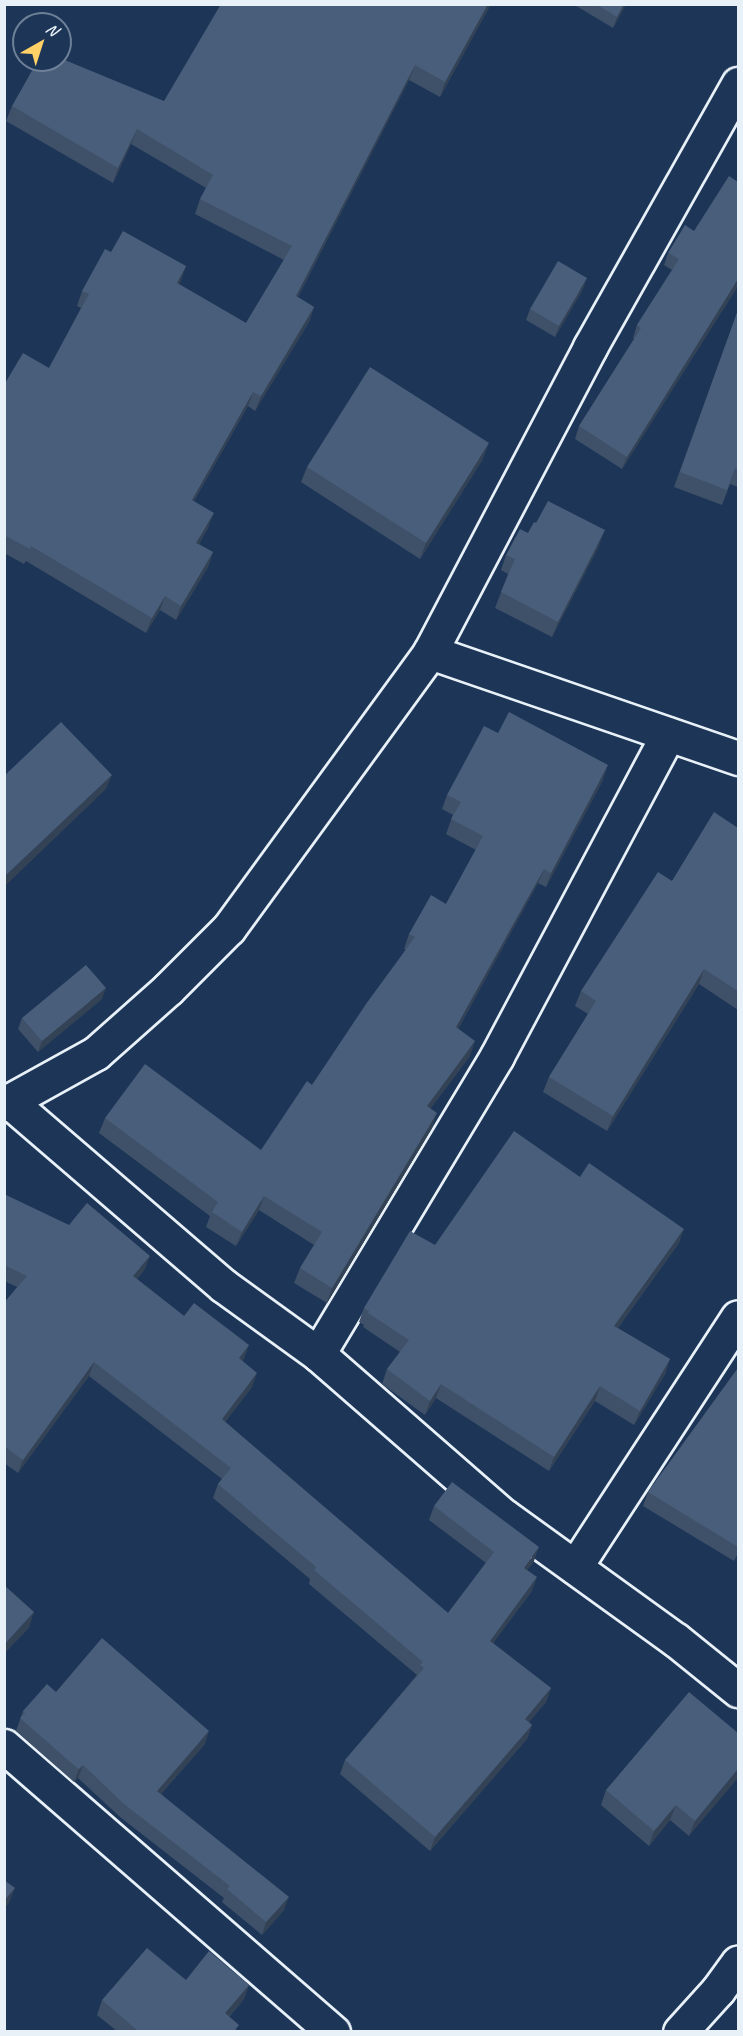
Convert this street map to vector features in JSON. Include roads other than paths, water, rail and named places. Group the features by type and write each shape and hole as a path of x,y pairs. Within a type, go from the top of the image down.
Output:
{"street":[{"path":"738,84 590,347 430,652 229,928 168,989 96,1053 7,1103 224,1286 318,1354 504,1516 738,1690"},
{"path":"430,652 738,758"},
{"path":"318,1354 503,1046 668,735"},
{"path":"575,1567 738,1317"},
{"path":"4,1746 333,2031"},
{"path":"680,2031 718,1990 738,1962"}]}
